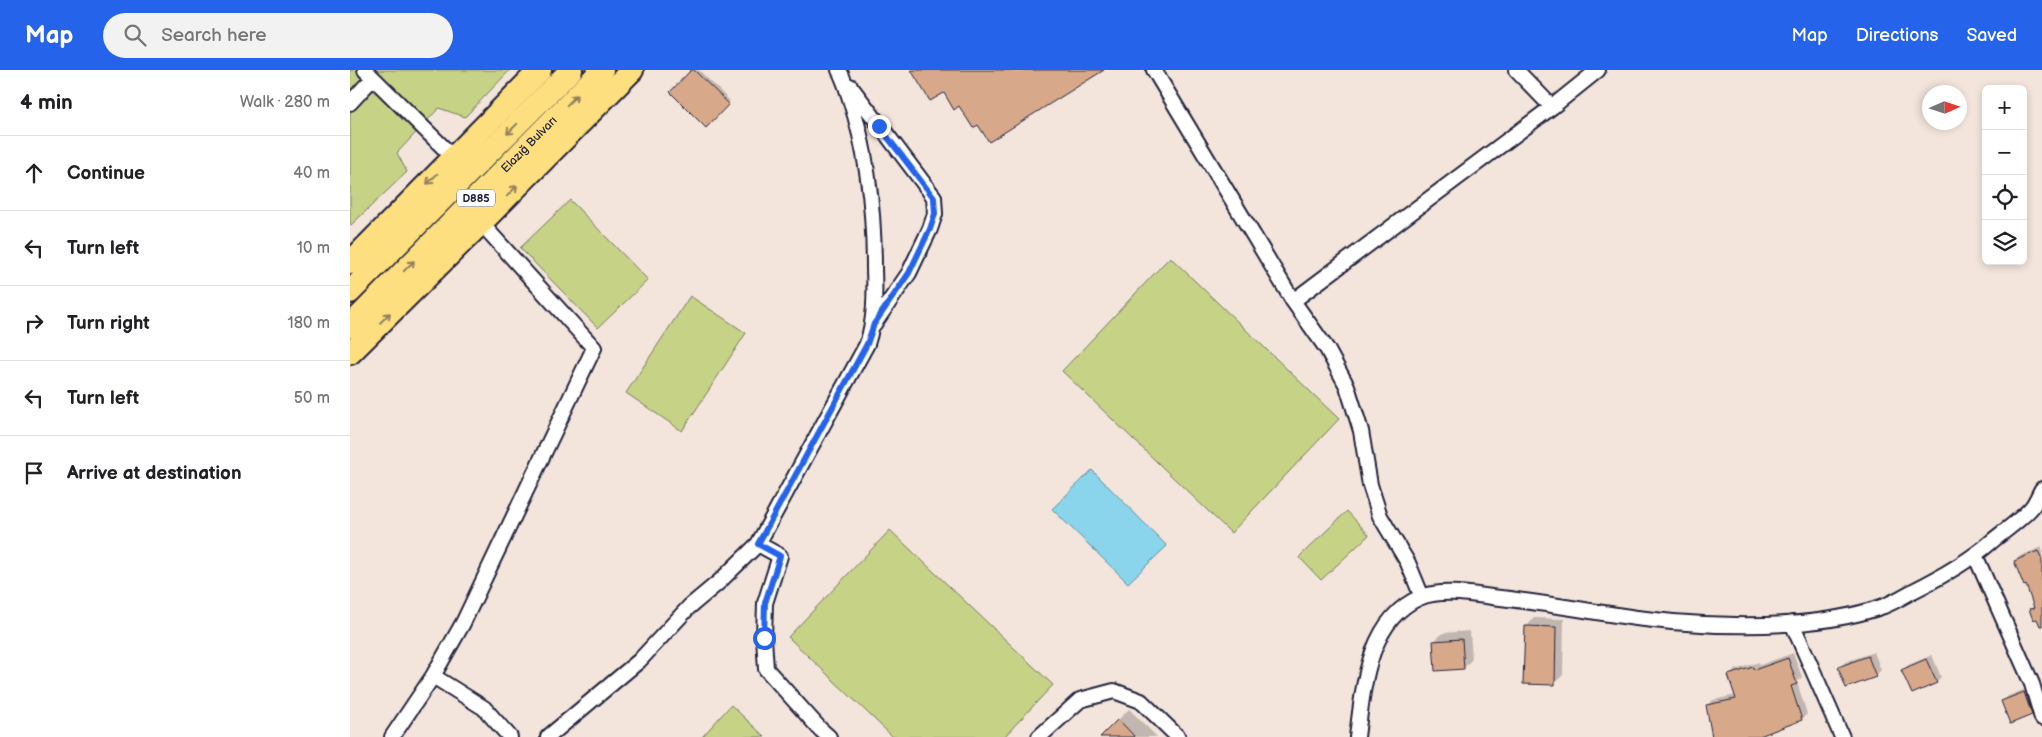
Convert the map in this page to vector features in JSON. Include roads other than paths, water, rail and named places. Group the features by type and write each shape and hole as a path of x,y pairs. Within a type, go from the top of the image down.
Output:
{"highway":[{"path":"350,263 540,70"},
{"name":"Elazığ Bulvarı","path":"350,292 571,70"},
{"name":"Elazığ Bulvarı","path":"350,326 602,70"},
{"path":"350,353 481,224 632,70"}],"street":[{"path":"1154,70 1293,301 1326,349 1347,386 1361,431 1370,485 1380,516 1408,563 1422,597"},
{"path":"1516,70 1552,107"},
{"path":"1293,301 1552,107 1598,70"},
{"path":"548,737 640,661 689,607 719,582 758,544 867,344 874,324 909,273 930,229 935,214 934,198 840,71"},
{"path":"840,71 864,151 870,185 874,226 874,324"},
{"path":"350,103 369,74 454,158"},
{"path":"392,737 433,676 463,623 594,348 481,224"},
{"path":"1357,737 1370,660 1382,629 1400,611 1422,597 1438,594 1465,594 1545,603 1619,616 1720,625 1792,623 1849,615 1885,606 1975,556 2032,507 2042,489"},
{"path":"758,544 780,556 765,603 764,638 766,669 829,737"},
{"path":"1975,556 2032,684 2042,718"},
{"path":"1792,623 1842,737"},
{"path":"433,676 484,708 510,737"},
{"path":"1039,737 1080,700 1114,691 1141,701 1178,737"}],"water":[{"path":"1092,470 1167,546 1128,583 1052,509"}]}
